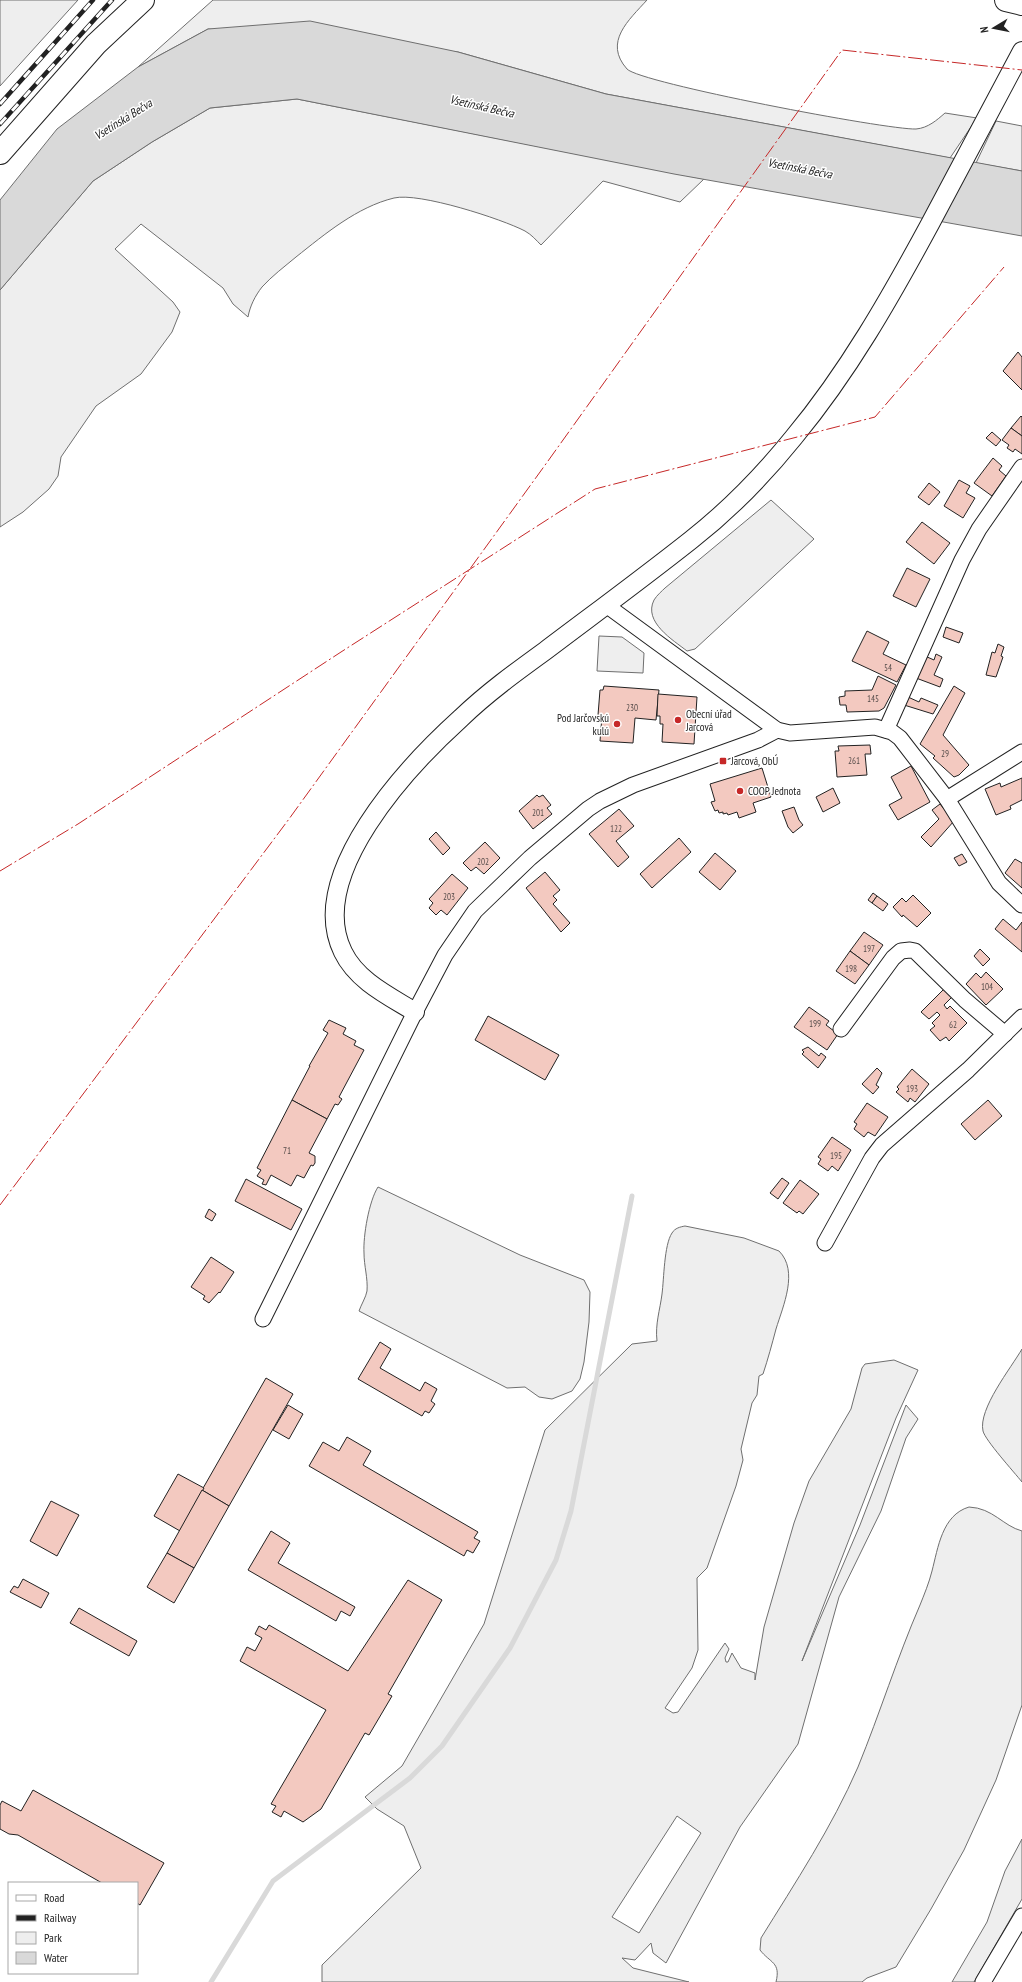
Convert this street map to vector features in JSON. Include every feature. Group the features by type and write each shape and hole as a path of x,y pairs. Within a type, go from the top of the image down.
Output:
{"main road":[{"path":"0,152 96,44 143,0"},
{"path":"1006,0 1022,4"}],"street":[{"path":"415,1012 379,990 360,976 351,967 342,952 334,924 335,897 344,866 352,850 381,806 406,776 461,718 513,675 694,538 776,459 816,410 849,363 906,268 1022,51"},
{"path":"886,730 951,581 979,529 1022,467"},
{"path":"606,604 777,730 790,733 864,727 886,730 905,743 947,799 999,883 1022,905"},
{"path":"263,1319 415,1012 445,955 475,911 530,858 588,809 633,785 758,740 777,730"},
{"path":"947,799 975,780 1022,752"},
{"path":"841,1029 893,958 901,951 910,950 920,954 961,996 1005,1034"},
{"path":"825,1243 872,1158 882,1145 968,1070 1022,1017"},
{"path":"984,1982 1022,1916"}],"green space":[{"path":"0,0 78,0 0,86"},
{"path":"213,0 647,0 633,15 621,32 617,50 620,59 627,69 642,76 766,105 896,127 916,129 924,127 945,113 977,118 950,158 606,94 458,52 208,29 138,67"},
{"path":"297,99 704,179 680,202 603,181 541,245 525,231 498,220 460,208 422,199 406,197 394,198 380,202 342,222 274,275 257,294 248,317 233,304 223,288 141,224 115,249 173,302 180,312 172,332 141,374 96,406 61,457 58,476 49,489 23,512 0,527 0,290 93,181 152,142 210,108"},
{"path":"996,121 1022,126 1022,171 976,163"},
{"path":"771,500 814,539 695,649 687,651 661,630 656,623 652,608 654,600 665,588"},
{"path":"599,636 622,637 644,653 643,673 597,671"},
{"path":"378,1187 520,1255 584,1280 590,1292 589,1322 584,1362 580,1379 572,1391 552,1399 539,1397 525,1387 507,1388 359,1311 367,1291 364,1253 366,1228 369,1210"},
{"path":"685,1226 744,1238 779,1251 785,1259 789,1278 788,1289 763,1374 759,1376 757,1395 752,1403 741,1449 743,1460 736,1486 707,1568 697,1578 698,1650 692,1668 665,1708 673,1713 678,1712 725,1643 729,1649 725,1658 726,1662 728,1662 732,1653 741,1668 755,1673 755,1680 764,1627 794,1523 809,1481 851,1409 862,1368 865,1364 894,1360 918,1370 896,1418 802,1661 860,1525 906,1405 918,1419 906,1438 881,1511 839,1597 798,1744 740,1827 666,1963 653,1953 651,1943 635,1960 622,1958 633,1968 689,1982 322,1982 322,1965 421,1868 404,1826 377,1809 365,1797 402,1766 484,1624 545,1430 632,1344 657,1341 657,1323 662,1294 667,1245 673,1231","holes":["677,1816 701,1833 639,1933 612,1917"]},
{"path":"1022,1349 1022,1482 1000,1456 985,1435 983,1431 983,1422 990,1400"},
{"path":"969,1507 985,1510 1015,1529 1022,1531 1022,1705 996,1780 964,1850 896,1967 867,1978 862,1982 776,1982 776,1967 774,1963 760,1950 761,1938 825,1833 848,1789 866,1747 926,1589 943,1533 953,1517 960,1511"},
{"path":"1022,1839 1022,1899 974,1982 952,1982 987,1922 1005,1871"}],"water":[{"name":"Vsetínská Bečva","path":"310,21 458,52 606,94 1022,171 1022,236 674,174 297,99 210,108 152,142 93,181 0,290 0,200 57,129 138,67 208,29"}],"building":[{"path":"1018,352 1022,357 1022,390 1003,371"},
{"path":"1021,416 1022,417 1022,436 1011,428"},
{"path":"1011,428 1022,436 1022,454 1015,449 1013,452 1007,448 1009,445 1002,440"},
{"path":"992,432 1001,440 996,446 986,438"},
{"path":"993,458 1002,466 999,470 1006,476 992,496 974,483"},
{"path":"959,480 970,486 966,493 975,498 963,518 944,506"},
{"path":"929,483 940,492 929,505 918,497"},
{"path":"922,522 950,543 934,564 906,542"},
{"path":"907,568 930,579 916,607 893,596"},
{"path":"946,627 963,633 959,643 943,637"},
{"path":"867,631 889,642 883,654 906,665 897,682 852,661"},
{"path":"998,644 1004,647 1001,656 1003,657 996,677 986,675 992,652 995,653"},
{"path":"936,654 942,657 934,675 943,679 940,687 916,678 925,656 934,660"},
{"path":"878,676 896,685 884,708 879,711 847,712 846,705 840,705 839,697 845,696 845,691 872,690"},
{"path":"604,686 659,690 656,720 635,718 633,743 600,741 602,716 598,715 600,690 603,690"},
{"path":"954,686 965,693 943,735 969,765 959,775 954,777 933,758 935,756 920,744"},
{"name":"Obecní úřad Jarcová","path":"658,694 697,697 694,744 662,742 663,724 660,724 660,716 657,716"},
{"path":"908,697 919,702 921,698 938,705 933,714 904,705"},
{"path":"870,745 871,754 865,754 867,775 837,777 835,751 839,751 838,746"},
{"path":"911,766 930,802 898,820 889,805 902,798 891,777"},
{"name":"COOP Jednota","path":"762,768 771,797 753,803 756,812 739,818 737,812 728,815 727,813 723,814 723,812 719,813 718,810 715,811 711,802 715,801 710,784"},
{"path":"1022,778 1022,800 1010,806 1011,809 996,815 985,789 1000,783 1001,787"},
{"path":"833,788 840,803 823,812 816,797"},
{"path":"537,795 539,797 543,795 551,805 547,808 552,814 533,829 519,811"},
{"path":"940,804 954,821 931,847 921,837 939,819 932,810"},
{"path":"794,807 799,820 803,825 793,833 788,827 782,811"},
{"path":"619,809 634,826 616,841 629,857 618,867 589,834"},
{"path":"436,832 450,848 443,855 429,839"},
{"path":"679,838 691,852 652,888 640,874"},
{"path":"485,842 500,858 484,874 476,867 471,871 463,863"},
{"path":"715,853 736,871 720,890 699,872"},
{"path":"962,854 967,862 959,866 954,858"},
{"path":"1015,859 1022,863 1022,888 1005,873"},
{"path":"545,872 560,890 553,896 557,900 553,904 570,923 561,932 526,888"},
{"path":"452,874 468,888 447,915 441,910 436,915 429,908 433,903 429,899"},
{"path":"873,893 877,896 872,903 868,900"},
{"path":"913,895 931,913 917,927 903,915 902,917 893,907 902,898 906,902"},
{"path":"877,896 888,904 883,911 872,903"},
{"path":"1003,919 1016,930 1022,922 1022,952 995,929"},
{"path":"864,932 883,945 869,965 850,951"},
{"path":"980,949 990,959 983,966 974,956"},
{"path":"850,951 869,965 855,984 836,971"},
{"path":"986,972 1003,989 986,1005 966,984 976,973 981,978"},
{"path":"944,989 952,997 944,1005 947,1009 950,1006 967,1023 949,1041 946,1037 940,1041 930,1030 935,1026 932,1023 940,1015 937,1012 929,1019 921,1012"},
{"path":"809,1007 829,1021 826,1025 838,1034 827,1050 794,1027"},
{"path":"488,1016 559,1055 545,1080 475,1040"},
{"path":"329,1020 346,1028 343,1034 356,1041 354,1045 364,1050 339,1097 342,1099 338,1105 335,1104 327,1119 292,1100 328,1033 323,1030"},
{"path":"808,1047 819,1056 821,1053 826,1057 818,1068 802,1054 804,1052 802,1050"},
{"path":"877,1068 882,1073 876,1085 879,1087 873,1094 862,1084"},
{"path":"912,1069 929,1084 915,1102 910,1098 908,1102 896,1092 899,1089 897,1087"},
{"path":"292,1100 327,1119 309,1153 315,1156 315,1163 313,1166 311,1165 304,1178 297,1175 291,1186 271,1175 266,1185 262,1184 264,1180 257,1176 261,1170 257,1168"},
{"path":"988,1100 1002,1116 975,1140 961,1124"},
{"path":"867,1103 888,1117 875,1136 868,1132 864,1137 854,1129 857,1124 854,1122"},
{"path":"832,1137 851,1150 838,1171 832,1166 828,1171 818,1164 821,1159 818,1157"},
{"path":"782,1178 789,1183 778,1199 770,1193"},
{"path":"246,1179 302,1209 291,1230 235,1201"},
{"path":"800,1180 819,1194 803,1214 799,1211 797,1213 783,1203"},
{"path":"209,1209 216,1214 212,1221 205,1217"},
{"path":"211,1257 234,1272 220,1293 219,1292 209,1303 203,1299 205,1296 191,1287"},
{"path":"380,1342 391,1349 380,1368 420,1391 425,1382 437,1389 431,1401 435,1404 429,1413 425,1411 422,1416 358,1379"},
{"path":"266,1378 293,1394 229,1506 202,1490"},
{"path":"288,1405 303,1414 289,1439 273,1430"},
{"path":"347,1437 371,1451 363,1465 478,1532 474,1538 480,1541 473,1553 467,1550 464,1556 309,1466 323,1442 339,1451"},
{"path":"178,1474 204,1488 180,1531 154,1516"},
{"path":"202,1490 229,1506 194,1568 167,1553"},
{"path":"51,1501 79,1515 57,1556 30,1541"},
{"path":"271,1531 290,1543 278,1563 355,1607 350,1616 341,1611 336,1621 248,1570"},
{"path":"167,1553 194,1568 174,1603 147,1587"},
{"path":"23,1579 49,1593 41,1608 10,1592 14,1586 18,1588"},
{"path":"408,1580 442,1600 388,1694 392,1696 369,1735 365,1733 321,1809 303,1822 284,1811 281,1817 272,1812 276,1806 271,1804 326,1710 240,1661 247,1647 255,1651 262,1638 255,1634 259,1626 266,1630 269,1625 348,1671"},
{"path":"79,1608 137,1641 129,1656 70,1623"},
{"path":"33,1790 164,1863 140,1905 138,1904 138,1882 100,1882 18,1835 9,1834 0,1829 0,1805 2,1801 21,1811"}],"waterway":[{"path":"211,1982 273,1881 410,1778 442,1746 510,1648 556,1560 571,1511 632,1196"}],"railway":[{"path":"0,104 93,0"},
{"path":"0,124 112,0"}],"power":[{"path":"0,1205 289,819 548,461 842,50 1022,70"},
{"path":"0,871 78,824 341,652 595,489 875,417 1004,267"}],"place":[{"name":"Obecní úřad Jarcová","path":"678,720"},
{"name":"Pod Jarčovskú kulú","path":"617,724"},
{"name":"Jarcová, ObÚ","path":"723,761"},
{"name":"COOP Jednota","path":"740,791"}]}
